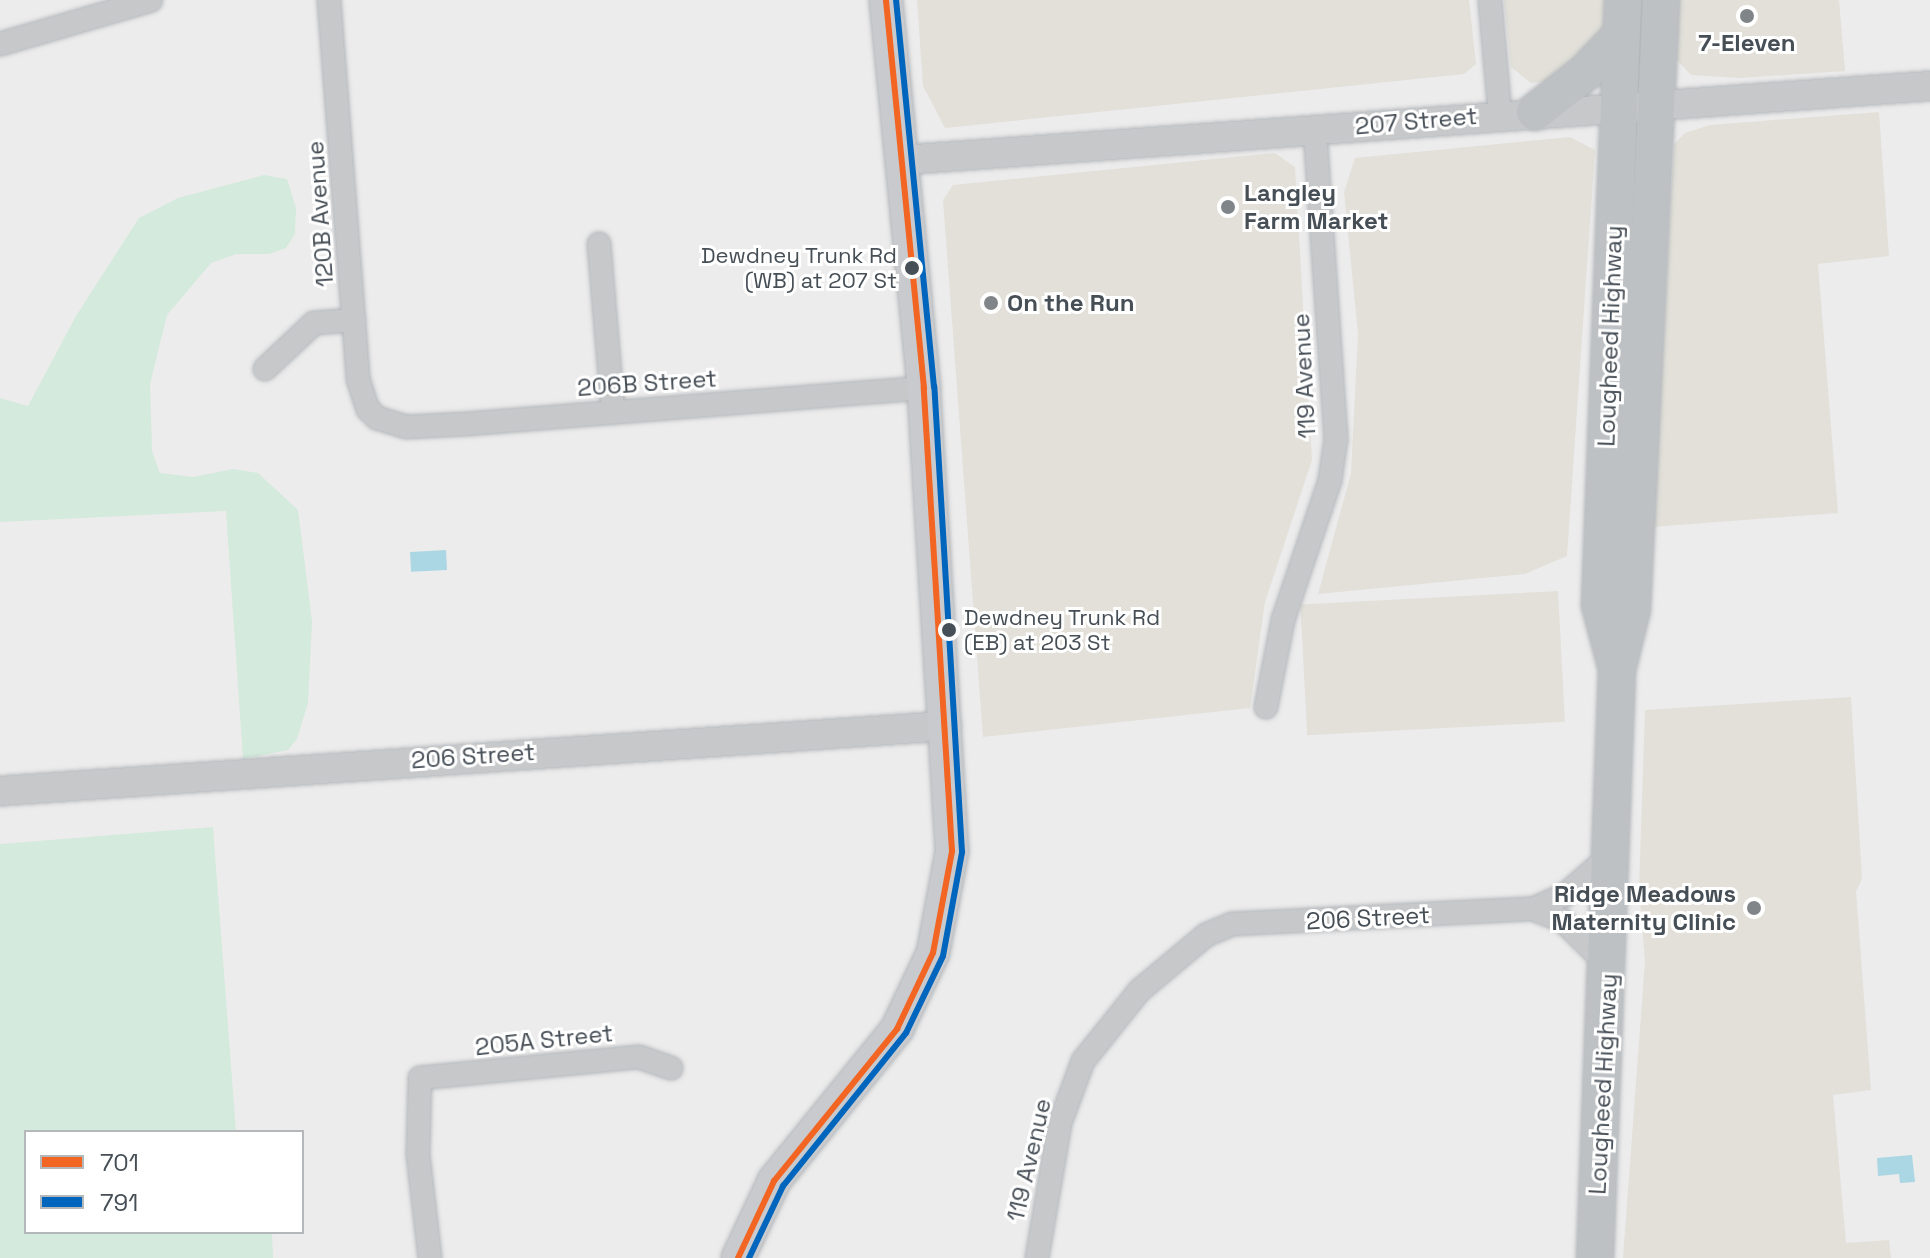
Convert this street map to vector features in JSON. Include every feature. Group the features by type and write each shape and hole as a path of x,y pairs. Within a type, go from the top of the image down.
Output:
{"highway":[{"name":"Lougheed Highway","path":"1595,1258 1614,852 1617,670 1632,609 1661,0"},
{"path":"1518,113 1586,72 1622,17"},
{"name":"Lougheed Highway","path":"1617,670 1600,605 1622,17"}],"main road":[{"path":"738,1258 774,1181 897,1029 933,953 952,851 947,726 924,388 886,0"}],"street":[{"path":"0,44 151,0"},
{"name":"120B Avenue","path":"329,0 362,395 377,418"},
{"path":"1490,0 1518,113"},
{"name":"207 Street","path":"902,160 1518,113 1930,86"},
{"name":"119 Avenue","path":"1266,707 1283,620 1330,480 1336,439 1315,129"},
{"path":"599,244 613,412"},
{"path":"265,369 314,323 354,320"},
{"name":"206B Street","path":"377,418 406,427 924,388"},
{"name":"206 Street","path":"0,791 947,726"},
{"name":"206 Street","path":"1206,935 1232,924 1533,909 1565,895 1614,852"},
{"name":"206 Street","path":"1533,909 1562,920 1609,966"},
{"name":"119 Avenue","path":"1037,1258 1060,1123 1083,1061 1139,991 1206,935"},
{"name":"205A Street","path":"430,1258 418,1154 420,1078 639,1057 671,1068"}],"shaded area":[{"path":"917,0 1469,0 1476,64 1464,74 945,128 923,86"},
{"path":"1504,0 1611,0 1603,37 1549,81 1531,83 1511,67"},
{"path":"1674,0 1839,0 1845,71 1740,78 1691,75 1675,58"},
{"path":"1879,112 1889,256 1818,264 1838,513 1652,527 1674,144 1685,133 1710,125"},
{"path":"1570,137 1595,150 1567,556 1525,574 1318,594 1351,473 1358,334 1344,192 1355,158"},
{"path":"1275,153 1295,167 1312,460 1265,602 1250,708 983,737 943,200 953,185"},
{"path":"1558,591 1565,722 1307,735 1300,605"},
{"path":"1851,697 1862,879 1856,891 1871,1090 1833,1095 1846,1243 1889,1240 1891,1258 1623,1258 1645,961 1639,888 1645,710"}],"green space":[{"path":"264,175 287,179 296,208 295,234 286,248 269,254 236,254 211,263 167,315 150,384 152,451 160,473 193,477 233,469 258,473 298,510 312,621 308,703 297,739 288,750 243,759 226,511 0,522 0,398 28,406 76,316 139,218 178,198"},
{"path":"213,827 236,1130 24,1130 24,1234 272,1234 273,1258 0,1258 0,844"}],"water":[{"path":"446,550 447,570 411,572 410,552"},
{"path":"1912,1155 1915,1182 1900,1183 1899,1174 1878,1176 1877,1158"}],"transit line":[{"name":"701","path":"738,1258 774,1181 897,1029 933,953 952,851 924,388 886,0"},
{"name":"791","path":"749,1258 783,1186 906,1033 943,956 962,852 934,387 896,0"}],"place":[{"name":"7-Eleven","path":"1747,16"},
{"name":"Langley Farm Market","path":"1228,207"},
{"name":"Dewdney Trunk Rd (WB) at 207 St","path":"912,268"},
{"name":"On the Run","path":"991,303"},
{"name":"Dewdney Trunk Rd (EB) at 203 St","path":"949,630"},
{"name":"Ridge Meadows Maternity Clinic","path":"1754,908"}]}
